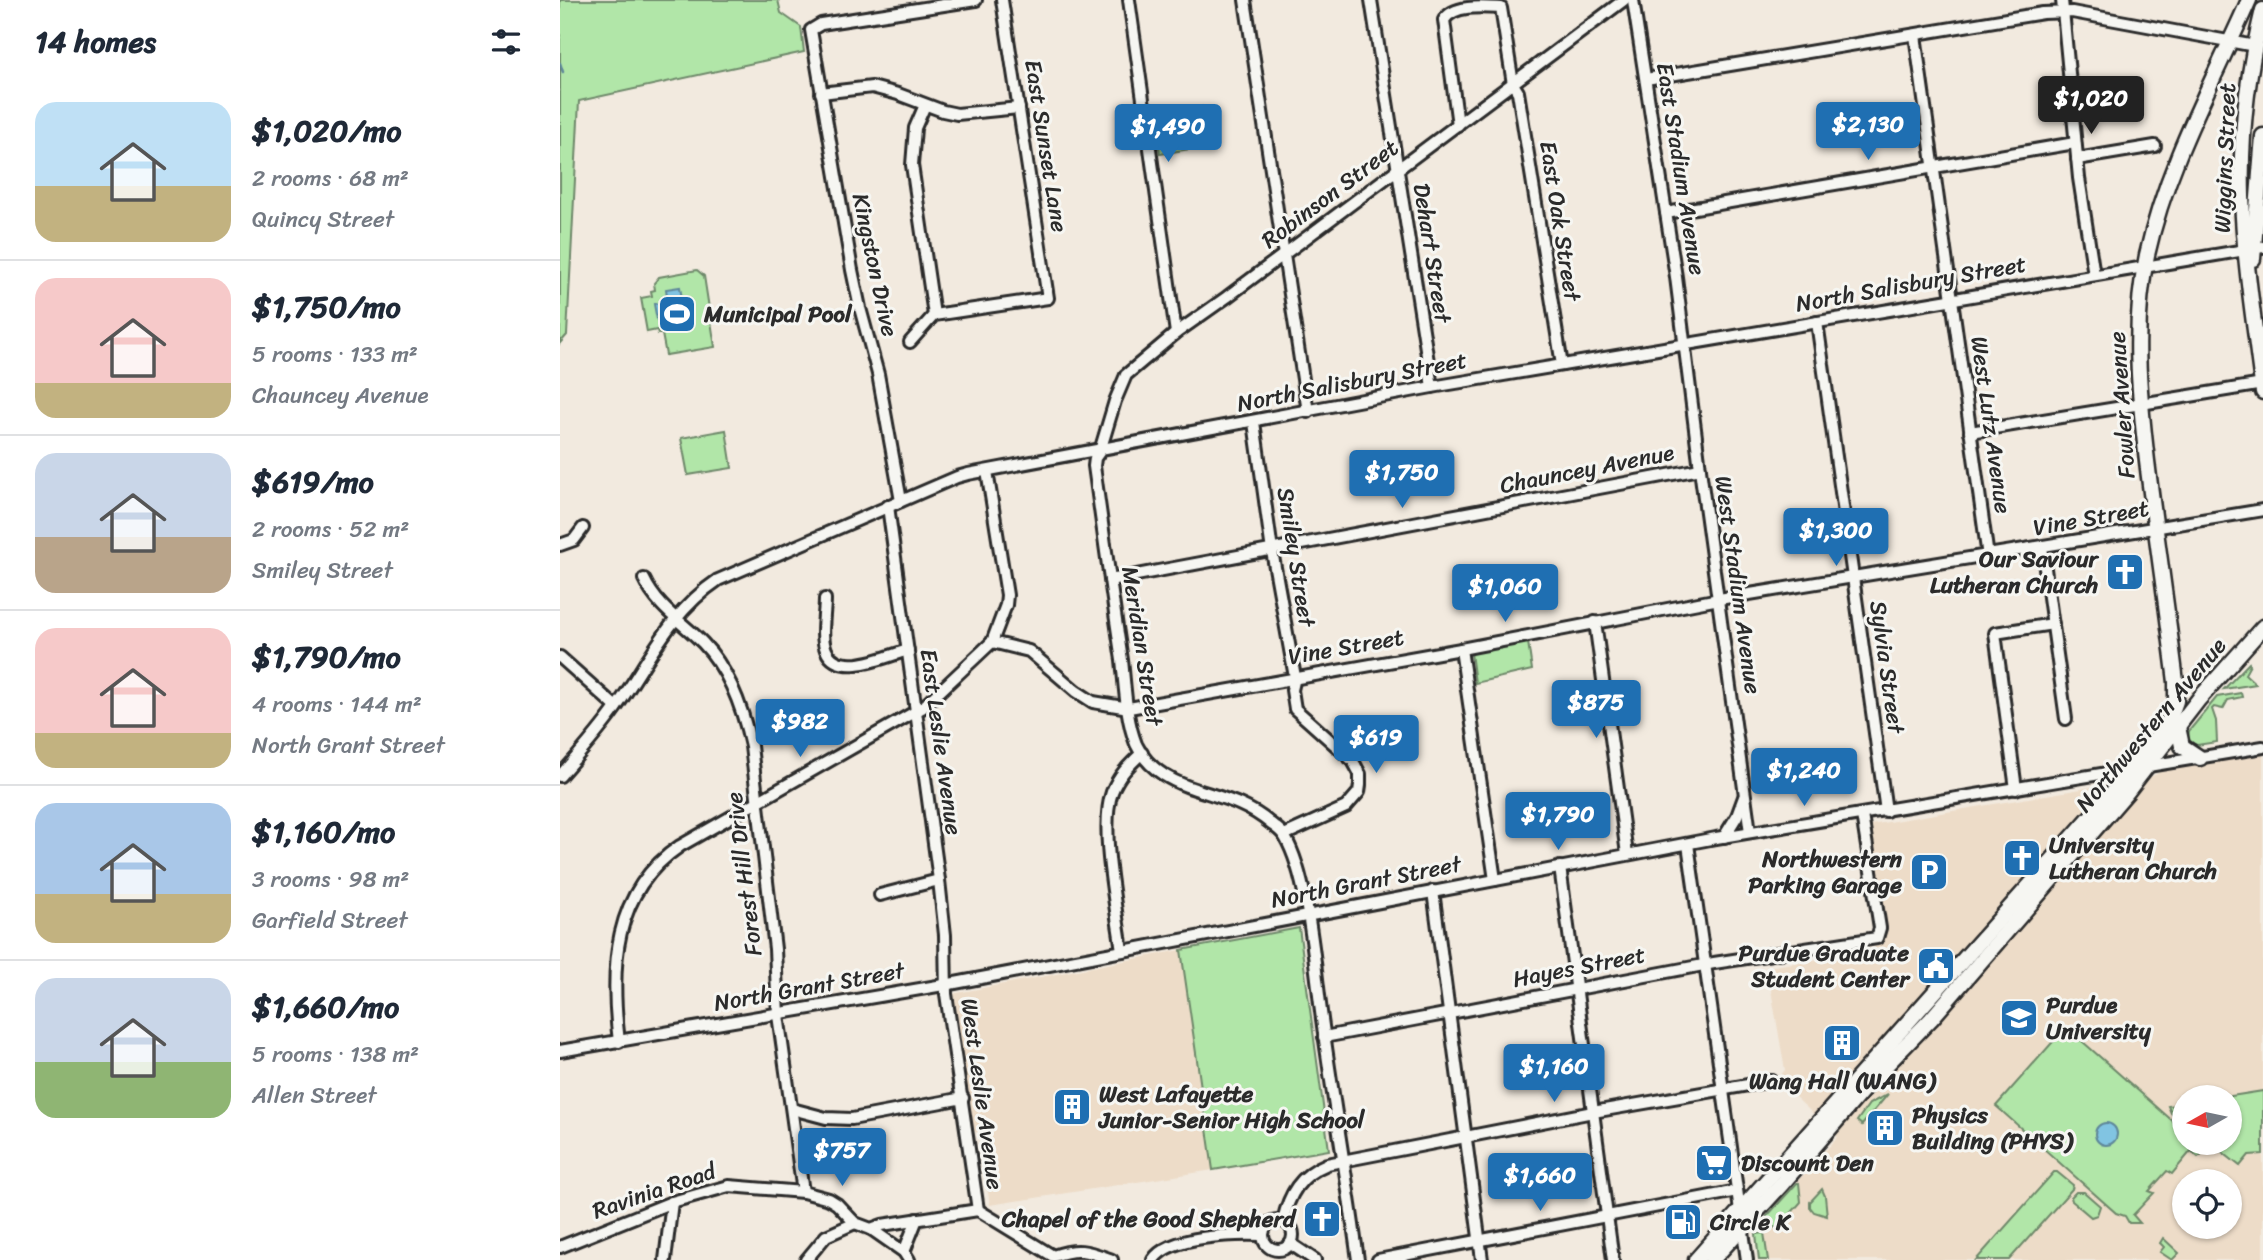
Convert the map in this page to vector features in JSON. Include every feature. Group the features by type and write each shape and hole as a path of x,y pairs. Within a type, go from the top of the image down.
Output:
{"main road":[{"name":"Fowler Avenue","path":"2131,770 2168,723 2176,701 2176,682 2140,404 2138,347 2145,266 2168,178 2249,0"},
{"name":"Wiggins Street","path":"2254,248 2242,194 2244,137 2255,46 2263,10"},
{"path":"2263,136 2254,248 2253,306 2263,387"},
{"name":"Northwestern Avenue","path":"1712,1260 1868,1084 1931,1019 2146,767 2199,699 2263,627"},
{"path":"2176,682 2187,698 2199,699"},
{"path":"2178,727 2182,746 2200,758"},
{"name":"Northwestern Avenue","path":"1696,1260 2131,770"}],"street":[{"name":"Kingston Drive","path":"901,501 878,374 854,283 811,30 821,24 976,0"},
{"name":"East Sunset Lane","path":"934,315 1048,298 1002,0"},
{"path":"1129,0 1176,333"},
{"path":"1245,0 1308,412"},
{"name":"Dehart Street","path":"1371,0 1432,387"},
{"name":"Robinson Street","path":"1100,451 1126,375 1176,333 1624,0"},
{"name":"East Stadium Avenue","path":"1633,0 1685,344"},
{"path":"2062,0 2077,159 2094,275"},
{"name":"East Oak Street","path":"1458,125 1444,20 1448,13 1461,9 1501,8 1513,84 1518,92 1562,365"},
{"path":"1646,79 2043,13 2063,12 2255,46"},
{"name":"West Lutz Avenue","path":"1916,35 1988,557"},
{"path":"821,93 872,87 943,111 968,114 1019,108"},
{"path":"910,342 934,315 912,166 915,128 925,105"},
{"path":"1666,213 2076,143"},
{"path":"2077,159 2155,146"},
{"name":"North Salisbury Street","path":"560,776 616,707 675,618 694,597 718,580 957,477 1432,387 2254,248"},
{"name":"Sylvia Street","path":"1817,322 1886,811"},
{"name":"West Stadium Avenue","path":"1685,344 1750,832"},
{"path":"1970,432 2263,387"},
{"name":"Smiley Street","path":"1254,422 1272,551 1295,677 1292,690 1296,709 1353,761 1360,774 1359,792 1346,807 1284,835"},
{"name":"Meridian Street","path":"1100,451 1094,466 1136,744 1149,763 1163,775 1252,809 1284,835 1295,860 1307,914 1358,1260"},
{"name":"Chauncey Avenue","path":"1110,580 1700,469"},
{"path":"618,1042 614,992 616,958 628,910 643,879 663,857 916,712 992,642 1006,605 1007,594 987,471"},
{"name":"East Leslie Avenue","path":"888,506 939,880 945,935 946,984"},
{"name":"Vine Street","path":"992,642 1029,651 1093,702 1129,708 1461,649 1719,599 2263,510"},
{"path":"560,545 574,540 583,528"},
{"path":"2042,547 2066,719"},
{"name":"Forest Hill Drive","path":"644,579 661,605 715,657 739,701 751,746 775,949 778,1015 803,1192"},
{"path":"825,599 824,637 826,650 834,661 846,665 857,664 908,650"},
{"path":"1595,622 1627,855"},
{"path":"2016,789 1994,633 2053,624"},
{"path":"1461,649 1495,880"},
{"path":"560,657 616,707"},
{"name":"North Grant Street","path":"560,1051 778,1015 1750,832 2263,747"},
{"path":"1122,951 1107,833 1108,805 1118,778 1142,753"},
{"path":"1724,837 1737,816 1745,795"},
{"name":"Hayes Street","path":"1324,1037 1705,965 1874,939 1880,932 1862,814"},
{"path":"1688,844 1747,1260"},
{"path":"1560,867 1614,1260"},
{"path":"880,895 939,880"},
{"path":"1433,891 1482,1260"},
{"name":"West Leslie Avenue","path":"946,984 978,1210"},
{"path":"1283,1221 1287,1203 1301,1180 1321,1167 1343,1160 1771,1081"},
{"path":"792,1109 826,1118 852,1119 963,1098"},
{"name":"Ravinia Road","path":"560,1247 672,1202 729,1186 803,1192 837,1204 855,1223 871,1229 906,1256"},
{"path":"1378,1260 1737,1191"},
{"path":"665,1260 672,1202"},
{"path":"871,1229 881,1225 978,1210 1052,1258 1068,1251 1085,1250 1112,1260"},
{"path":"906,1256 917,1219"},
{"path":"1263,1235 1270,1223 1283,1221"},
{"path":"1263,1235 1268,1247 1281,1255 1292,1244 1293,1230 1283,1221"},
{"path":"806,1260 826,1236 855,1223"},
{"path":"1153,1260 1167,1248 1181,1243 1233,1234 1263,1235"},
{"path":"1292,1244 1315,1260"}],"shaded area":[{"name":"Purdue University","path":"2263,753 2263,1260 1759,1260 1756,1234 1768,1232 1766,1216 1838,1137 1777,1080 1785,1070 1767,967 1862,953 1882,943 1887,931 1871,825 2105,785 2107,789 2143,781 2162,771"},
{"path":"1181,950 1213,1170 990,1205 982,1153 984,1136 973,1130 952,994"}],"green space":[{"path":"560,0 778,0 781,13 801,27 804,52 579,101 567,335 560,343"},
{"path":"1202,107 1208,146 1160,154 1154,114"},
{"name":"Municipal Pool","path":"697,270 704,276 715,347 666,355 662,334 658,334 657,330 647,332 641,298 652,296 651,291 655,290 654,283 659,277"},
{"path":"726,430 732,468 688,475 681,438"},
{"path":"1528,642 1532,670 1475,683 1471,653"},
{"path":"2249,663 2245,674 2256,684 2224,689"},
{"path":"2241,693 2242,697 2228,700 2223,709 2212,709 2216,721 2217,742 2197,745 2191,743 2188,738 2189,731 2217,697"},
{"path":"1299,928 1329,1150 1213,1170 1181,950"},
{"path":"2066,1027 2172,1120 2172,1155 2188,1155 2176,1169 2172,1169 2172,1174 2167,1171 2149,1191 2154,1193 2133,1215 2140,1223 2129,1223 2125,1216 2116,1213 1996,1106"},
{"path":"2263,1091 2263,1154 2249,1155 2240,1166 2226,1155 2242,1155 2242,1094"},
{"path":"1888,1094 1862,1125 1857,1121 1869,1104"},
{"path":"2054,1172 2073,1185 2072,1189 2009,1260 1976,1260"},
{"path":"1797,1183 1801,1202 1779,1227 1768,1228 1767,1216"},
{"path":"1822,1189 1827,1216 1814,1212 1810,1207 1810,1202"},
{"path":"2076,1192 2084,1192 2100,1206 2097,1215 2091,1217 2072,1201 2071,1197"},
{"path":"1764,1233 1768,1260 1759,1260 1756,1234"},
{"path":"2163,1238 2179,1253 2172,1260 2160,1252 2164,1247 2160,1243"}],"water":[{"path":"680,287 687,327 672,330 670,318 657,320 654,304 668,302 666,289"},
{"path":"2102,1123 2110,1123 2117,1130 2117,1138 2110,1145 2102,1145 2095,1138 2095,1130"}],"waterway":[{"path":"560,63 563,72"}],"place":[{"name":"Municipal Pool","path":"677,314"},
{"name":"Our Saviour Lutheran Church","path":"2125,572"},
{"name":"University Lutheran Church","path":"2022,858"},
{"name":"Northwestern Parking Garage","path":"1929,872"},
{"name":"Purdue Graduate Student Center","path":"1936,966"},
{"name":"Purdue University","path":"2019,1018"},
{"name":"Wang Hall (WANG)","path":"1842,1043"},
{"name":"West Lafayette Junior-Senior High School","path":"1072,1107"},
{"name":"Physics Building (PHYS)","path":"1885,1128"},
{"name":"Discount Den","path":"1714,1163"},
{"name":"Chapel of the Good Shepherd","path":"1322,1219"},
{"name":"Circle K","path":"1683,1222"}]}
